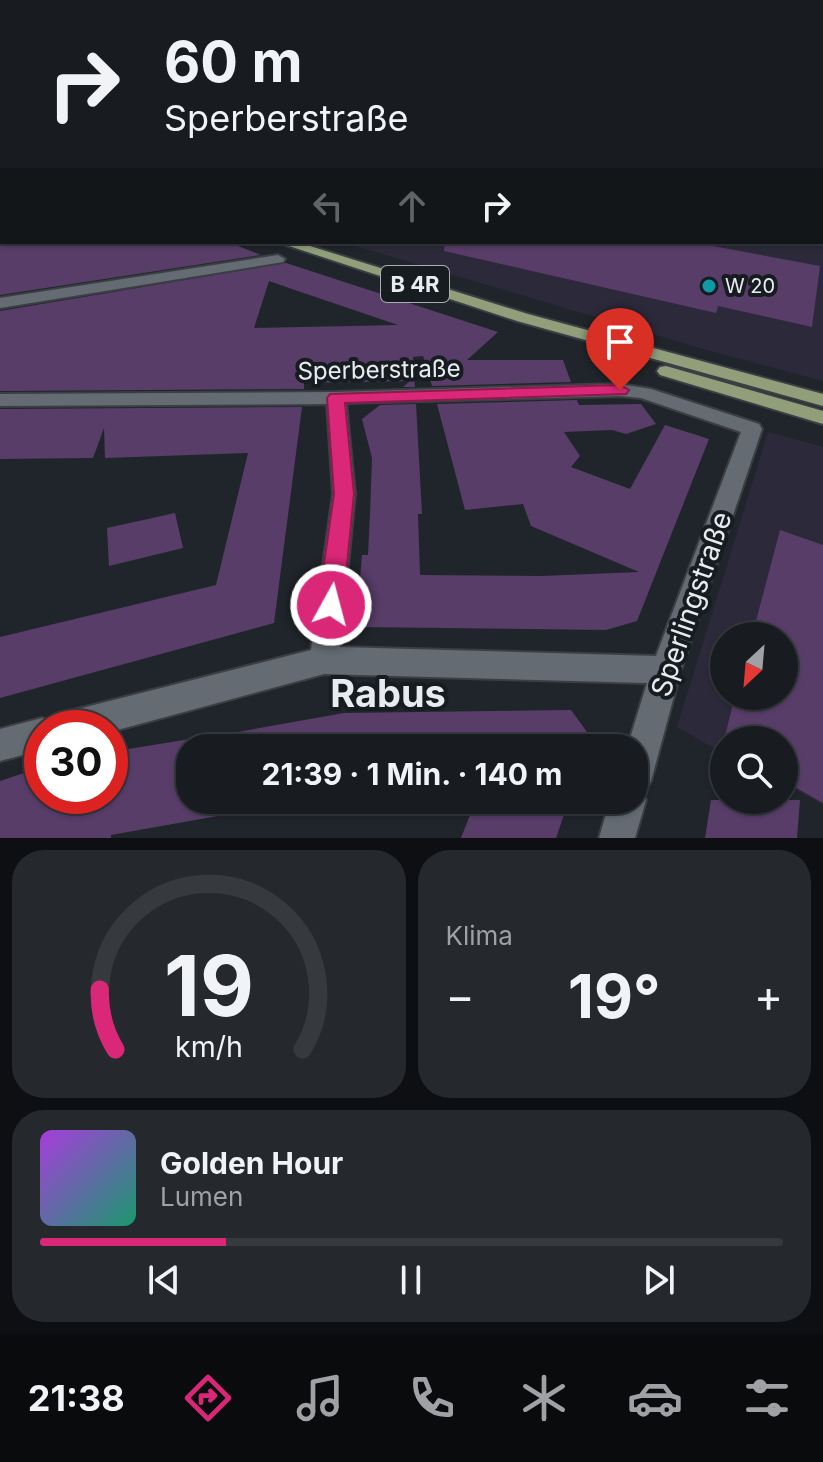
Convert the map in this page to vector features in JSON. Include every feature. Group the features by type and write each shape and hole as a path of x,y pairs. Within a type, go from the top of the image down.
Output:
{"main road":[{"name":"B 4R","path":"290,244 523,318 587,333 726,375 823,400"},
{"name":"B 4R","path":"523,318 581,342 700,382 823,418"}],"street":[{"path":"0,303 278,259"},
{"name":"Sperberstraße","path":"0,400 336,398 620,390 644,393 752,429"},
{"path":"324,660 344,494 336,398"},
{"name":"Sperlingstraße","path":"648,734 666,670 752,429"},
{"path":"128,712 324,660 666,670"},
{"path":"0,745 24,739"},
{"path":"617,838 624,814"}],"shaded area":[{"path":"349,244 823,244 823,381 707,350"},
{"path":"768,432 823,447 823,805 798,791 798,726 710,726 710,746 677,727"}],"building":[{"path":"0,244 233,244 261,255 0,295"},
{"name":"W 20","path":"445,244 703,244 820,266 812,327 718,306 716,313 444,251"},
{"path":"286,263 498,332 467,360 563,360 571,382 432,386 423,356 413,357 415,387 403,387 410,381 304,383 304,389 0,391 0,311","holes":["269,281 398,325 254,328"]},
{"path":"577,400 579,405 641,404 656,424 626,434 612,430 564,432 580,456 571,467 630,489 665,425 709,439 637,621 606,630 356,627 362,555 368,555 372,458 362,419 380,405 416,404 422,514 418,514 420,575 541,576 639,572 531,526 523,504 465,510 437,404"},
{"path":"302,407 274,623 0,698 0,637 216,585 248,453 105,458 104,428 93,458 0,459 0,409"},
{"path":"175,513 183,548 109,566 107,528"},
{"path":"780,530 823,545 823,803 798,789 798,726 728,726 732,710 798,710 798,622 756,622"},
{"path":"571,710 589,734 227,734 344,713"},
{"path":"176,741 176,814 229,814 111,835 111,838 0,838 0,781 24,773 24,814 128,814 128,749"},
{"path":"800,800 797,838 705,838 710,806 710,814 798,814"},
{"path":"470,814 564,814 556,838 461,838"}],"place":[{"name":"W 20","path":"709,286"}],"district":[{"name":"Rabus","path":"388,694"}],"route":[{"path":"331,605 344,494 336,398 620,390"}]}
